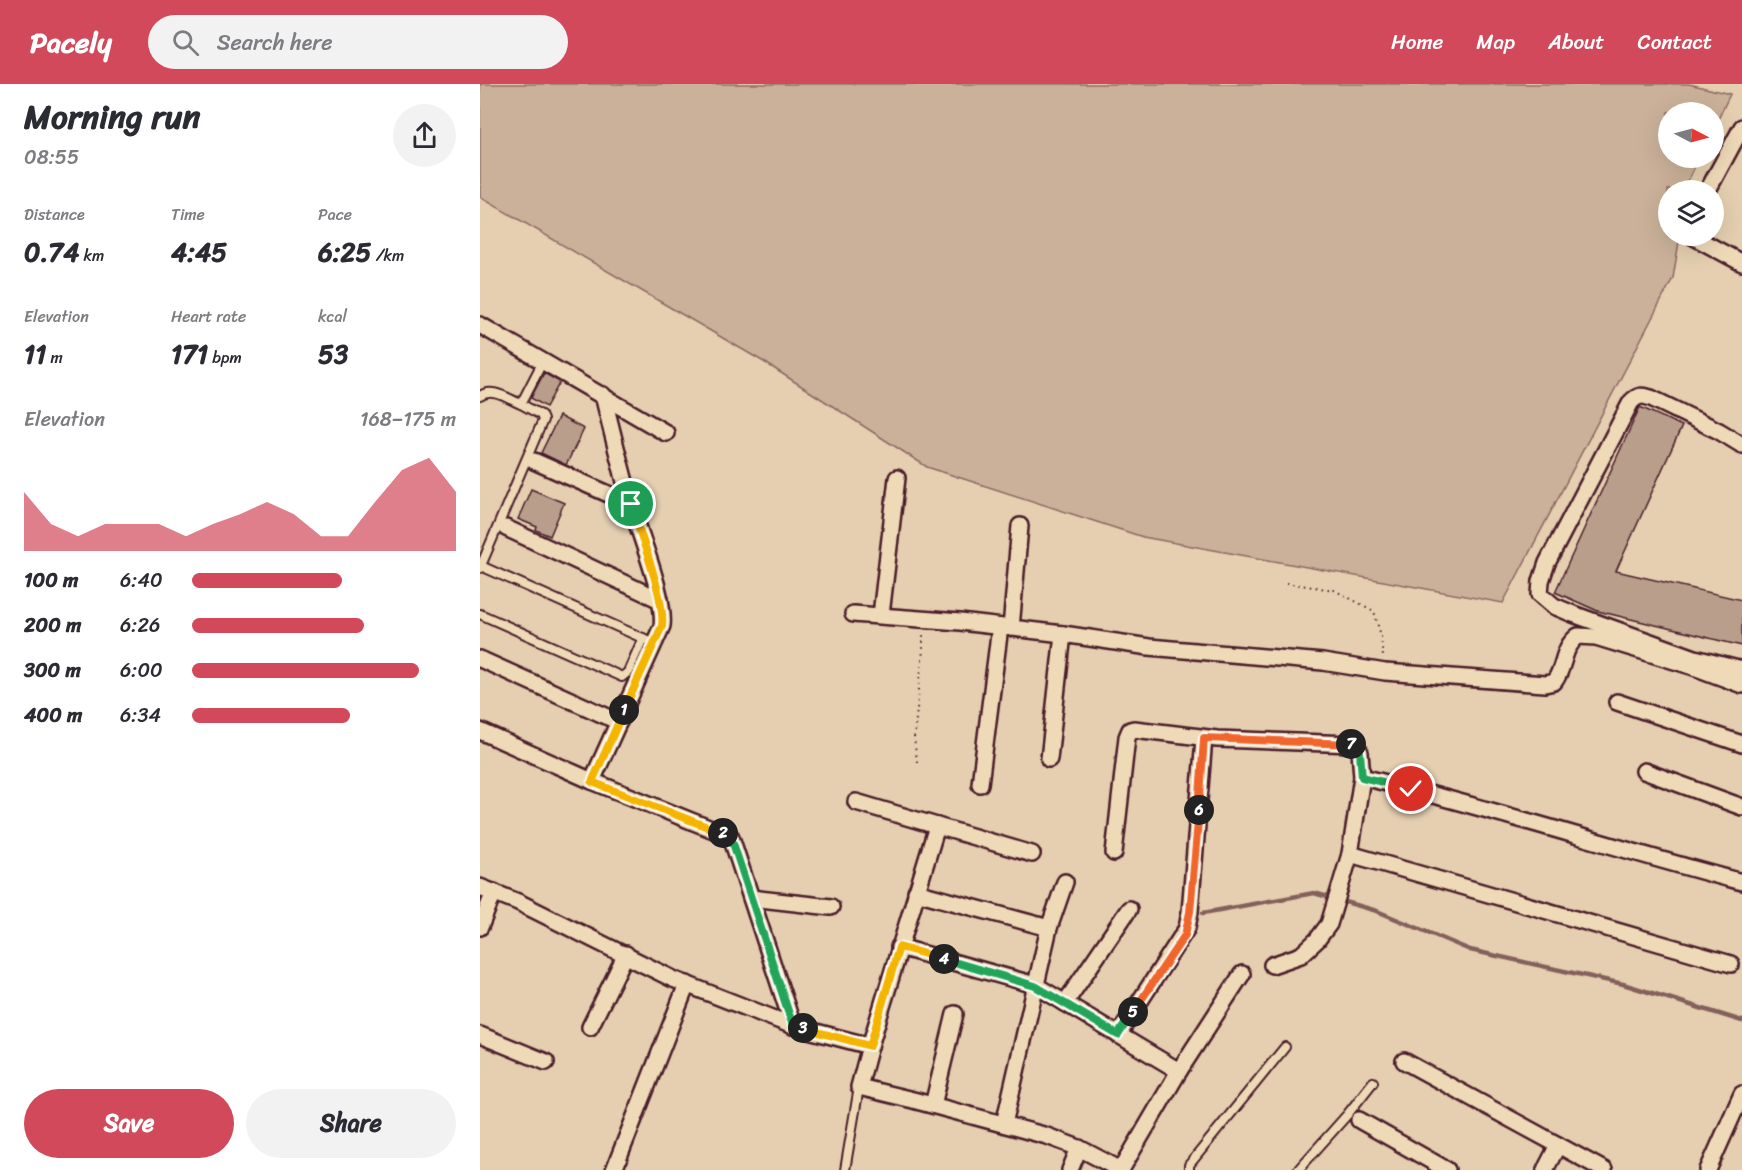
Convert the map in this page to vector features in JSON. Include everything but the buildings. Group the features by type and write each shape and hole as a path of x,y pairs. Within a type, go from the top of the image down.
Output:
{"street":[{"path":"1713,180 1742,127"},
{"path":"1711,246 1742,263"},
{"path":"480,325 666,433"},
{"path":"592,782 619,722 648,640 663,618 603,395"},
{"path":"1742,444 1651,398 1644,396 1635,398 1614,432 1547,563 1541,581 1540,594 1554,606 1573,614 1695,658 1742,670"},
{"path":"534,461 631,504"},
{"path":"881,615 897,478"},
{"path":"980,784 1020,526"},
{"path":"506,528 660,600"},
{"path":"853,614 1006,627 1149,647 1323,662 1385,672 1545,684 1554,682 1561,673 1570,642 1578,636 1596,637 1691,666 1742,685"},
{"path":"1048,759 1063,634"},
{"path":"480,659 619,722"},
{"path":"1617,702 1742,744"},
{"path":"1114,853 1127,737 1130,730 1204,738 1353,744 1360,752 1362,777 1350,854 1329,924 1317,940 1301,955 1272,965"},
{"path":"480,731 592,782 731,837 793,1026"},
{"path":"1118,1035 1187,928 1204,738"},
{"path":"1644,771 1742,807"},
{"path":"1362,777 1525,820 1742,882"},
{"path":"856,802 1032,854"},
{"path":"937,826 859,1087 1047,1136 1079,1148 1121,1170 1179,1071 1242,974"},
{"path":"1350,854 1731,964"},
{"path":"1004,1124 1049,928 1065,882"},
{"path":"480,927 487,890 518,902 687,984 793,1026 870,1046"},
{"path":"916,892 1049,928"},
{"path":"751,898 831,907"},
{"path":"1065,1003 1129,909"},
{"path":"899,947 1035,986 1179,1071"},
{"path":"590,1027 626,954"},
{"path":"614,1170 687,984"},
{"path":"933,1105 955,1014"},
{"path":"480,1035 546,1062"},
{"path":"1404,1061 1604,1170"},
{"path":"1708,1170 1742,1094"},
{"path":"1359,1120 1448,1170"},
{"path":"1545,1170 1558,1145"},
{"path":"1070,1170 1079,1148"}],"lane":[{"path":"521,404 543,361"},
{"path":"480,396 485,392 493,392 541,415 543,420 480,567 648,640"},
{"path":"480,614 613,675 622,677 636,669"},
{"path":"1190,1170 1189,1165 1285,1047"},
{"path":"1298,1170 1373,1082"},
{"path":"845,1170 859,1087"}],"path":[{"path":"1287,583 1334,590 1374,611 1381,636 1385,672"},
{"path":"917,762 914,738 923,642 923,633 918,619"}],"shaded area":[{"path":"480,84 1689,84 1730,94 1724,107 1724,102 1658,102 1658,168 1694,168 1688,180 1658,180 1658,246 1678,246 1673,278 1503,603 1143,537 927,467 764,362 480,197"}],"waterway":[{"path":"1203,913 1314,893 1377,911 1470,950 1623,984 1742,1021"}],"route":[{"path":"631,504 663,611 662,626 592,782 731,837 793,1026 870,1046 899,947 1035,986 1118,1035 1185,935 1190,912 1204,738 1353,744 1360,752 1362,777 1411,789"}]}
